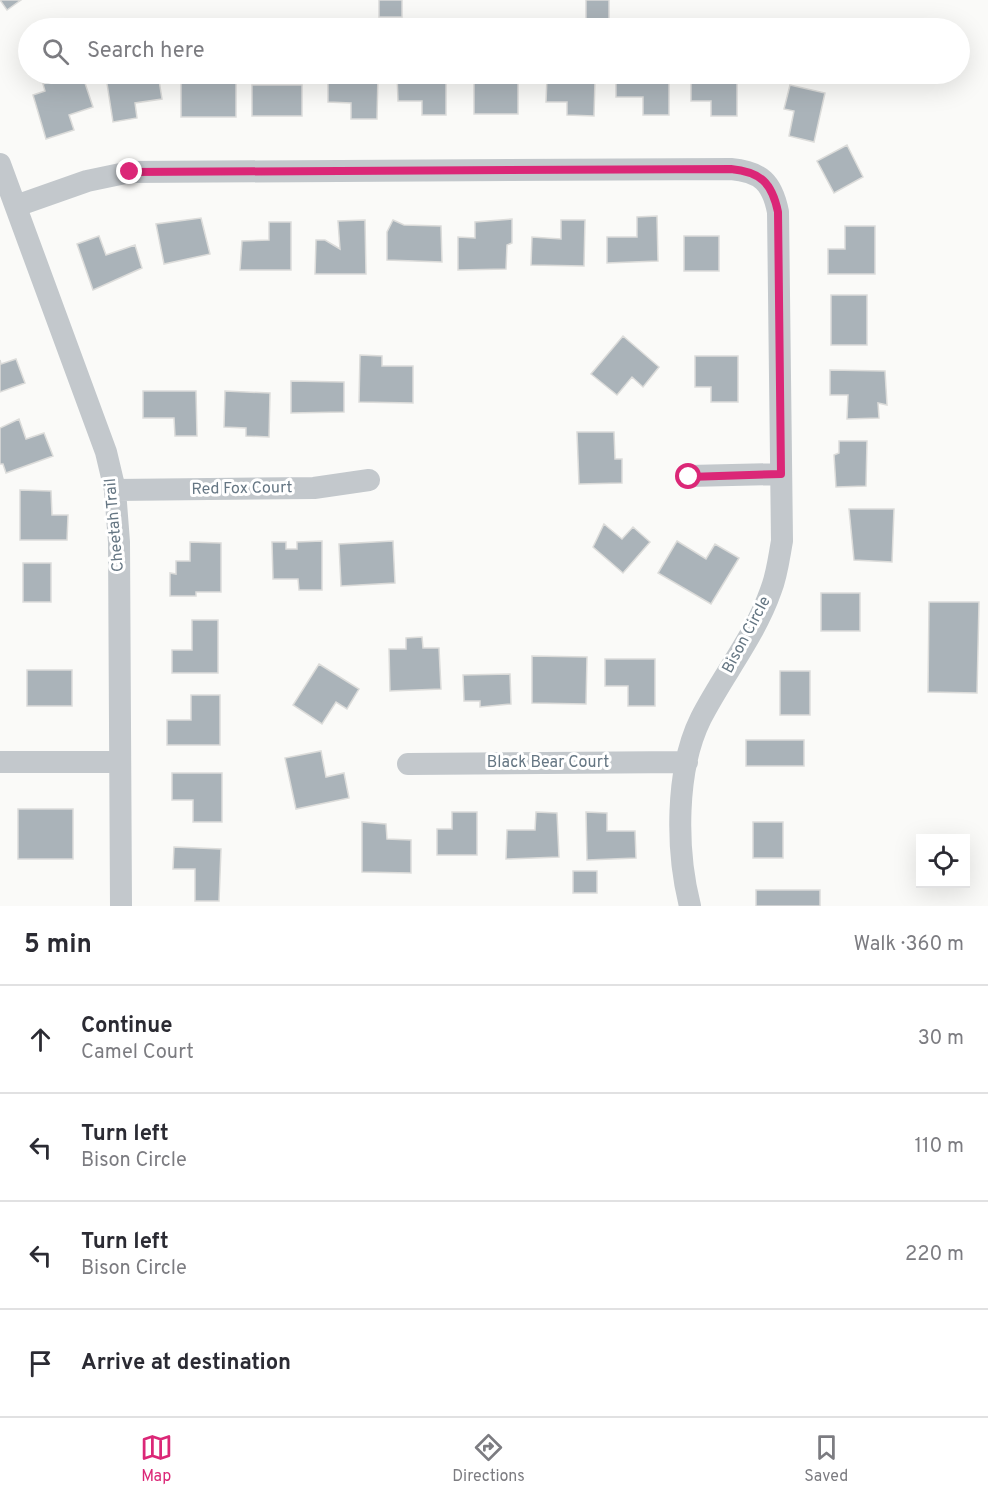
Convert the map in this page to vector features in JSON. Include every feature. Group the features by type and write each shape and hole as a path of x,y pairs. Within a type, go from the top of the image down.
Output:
{"street":[{"name":"Cheetah Trail","path":"0,164 106,452 115,490 119,542 121,906"},
{"name":"Bison Circle","path":"15,206 87,181 130,172 719,169 749,171 762,178 775,195 778,212 782,542 771,590 753,629 700,720 687,762 681,810 681,857 690,906"},
{"path":"689,477 781,474"},
{"name":"Red Fox Court","path":"115,490 314,488 369,480"},
{"path":"0,762 120,762"},
{"name":"Black Bear Court","path":"408,764 687,762"}],"building":[{"path":"0,0 21,0 7,10"},
{"path":"379,0 402,0 402,17 379,17"},
{"path":"586,0 609,0 609,18 586,18"},
{"path":"43,84 85,84 93,107 69,115 74,130 46,139 33,95 45,91"},
{"path":"107,84 160,84 162,99 135,103 137,118 113,122"},
{"path":"181,84 236,84 236,117 181,117"},
{"path":"328,84 378,84 377,119 351,119 351,103 328,102"},
{"path":"397,84 446,84 446,115 422,115 422,101 398,101"},
{"path":"474,84 518,84 518,114 474,114"},
{"path":"547,84 595,84 594,116 567,115 567,102 546,102"},
{"path":"616,84 669,84 669,115 643,115 643,97 616,97"},
{"path":"691,84 737,84 737,116 711,116 711,101 691,101"},
{"path":"252,85 302,85 302,116 252,116"},
{"path":"790,85 825,93 814,142 789,136 794,111 784,109"},
{"path":"847,145 863,177 834,193 817,161"},
{"path":"657,216 658,261 607,263 607,237 637,237 637,217"},
{"path":"201,218 210,254 164,264 156,224"},
{"path":"512,219 512,243 507,245 506,269 458,270 458,237 475,238 475,222"},
{"path":"365,220 366,274 315,274 316,240 325,240 340,249 338,221"},
{"path":"393,220 404,225 441,226 442,262 387,260 387,232"},
{"path":"561,220 585,220 584,266 531,265 532,237 561,239"},
{"path":"269,222 291,222 291,270 240,270 242,241 269,240"},
{"path":"845,226 875,226 875,274 828,274 828,249 845,249"},
{"path":"99,236 106,255 135,245 142,268 93,290 77,244"},
{"path":"684,236 719,236 719,271 684,271"},
{"path":"831,295 867,295 867,345 831,345"},
{"path":"623,336 659,367 643,387 632,377 617,395 591,374"},
{"path":"360,355 382,356 382,366 413,366 413,403 359,402"},
{"path":"695,356 738,356 738,402 711,402 711,387 695,387"},
{"path":"16,359 25,383 0,392 0,360 1,364"},
{"path":"830,370 885,371 887,405 878,403 879,418 847,419 848,395 830,395"},
{"path":"291,381 344,382 344,412 291,413"},
{"path":"143,391 196,391 197,436 175,436 174,418 143,418"},
{"path":"225,391 270,393 269,437 246,436 246,428 224,427"},
{"path":"19,419 26,439 44,433 53,456 6,473 3,464 0,464 0,428"},
{"path":"577,432 614,432 615,459 622,459 622,483 579,484"},
{"path":"839,441 867,441 866,486 836,487 834,455 839,453"},
{"path":"20,490 51,491 52,515 68,515 67,540 20,540"},
{"path":"849,509 894,509 892,562 854,560"},
{"path":"604,524 622,539 633,527 650,542 623,573 593,547"},
{"path":"322,541 322,590 299,590 298,579 273,579 272,542 286,542 286,549 297,549 297,542"},
{"path":"393,541 395,583 341,586 339,544"},
{"path":"677,541 706,559 715,544 739,558 711,604 658,573"},
{"path":"190,542 221,543 221,592 196,592 196,596 170,596 170,573 176,574 176,561 190,561"},
{"path":"23,563 51,563 51,602 23,602"},
{"path":"821,593 860,593 860,631 821,631"},
{"path":"929,602 979,602 977,693 928,692"},
{"path":"192,620 218,620 218,673 172,673 172,650 192,650"},
{"path":"422,637 423,648 439,648 441,689 390,691 389,649 406,649 406,638"},
{"path":"532,656 587,657 586,704 532,703"},
{"path":"605,659 655,659 655,706 628,706 628,686 605,686"},
{"path":"319,664 359,689 347,709 336,702 322,724 293,705"},
{"path":"27,670 72,670 72,706 27,706"},
{"path":"780,671 810,671 810,715 780,715"},
{"path":"510,674 511,704 480,707 480,701 464,701 463,675"},
{"path":"191,695 220,695 220,745 167,745 167,720 191,720"},
{"path":"746,740 804,740 804,766 746,766"},
{"path":"321,751 326,777 344,773 349,798 296,809 285,758"},
{"path":"172,773 222,773 222,822 193,822 193,800 172,800"},
{"path":"18,809 73,809 73,859 18,859"},
{"path":"452,812 477,812 477,855 437,855 437,829 452,829"},
{"path":"536,812 557,813 559,857 506,859 507,830 535,830"},
{"path":"586,812 607,813 607,831 635,831 636,858 587,860"},
{"path":"362,822 386,824 387,839 411,840 411,873 362,872"},
{"path":"753,822 783,822 783,858 753,858"},
{"path":"174,847 221,849 219,901 195,901 195,869 173,869"},
{"path":"573,871 597,871 597,893 573,893"},
{"path":"756,890 820,890 820,906 756,906"}],"route":[{"path":"130,172 731,169 749,171 762,178 775,195 778,212 781,474 689,477"}]}
